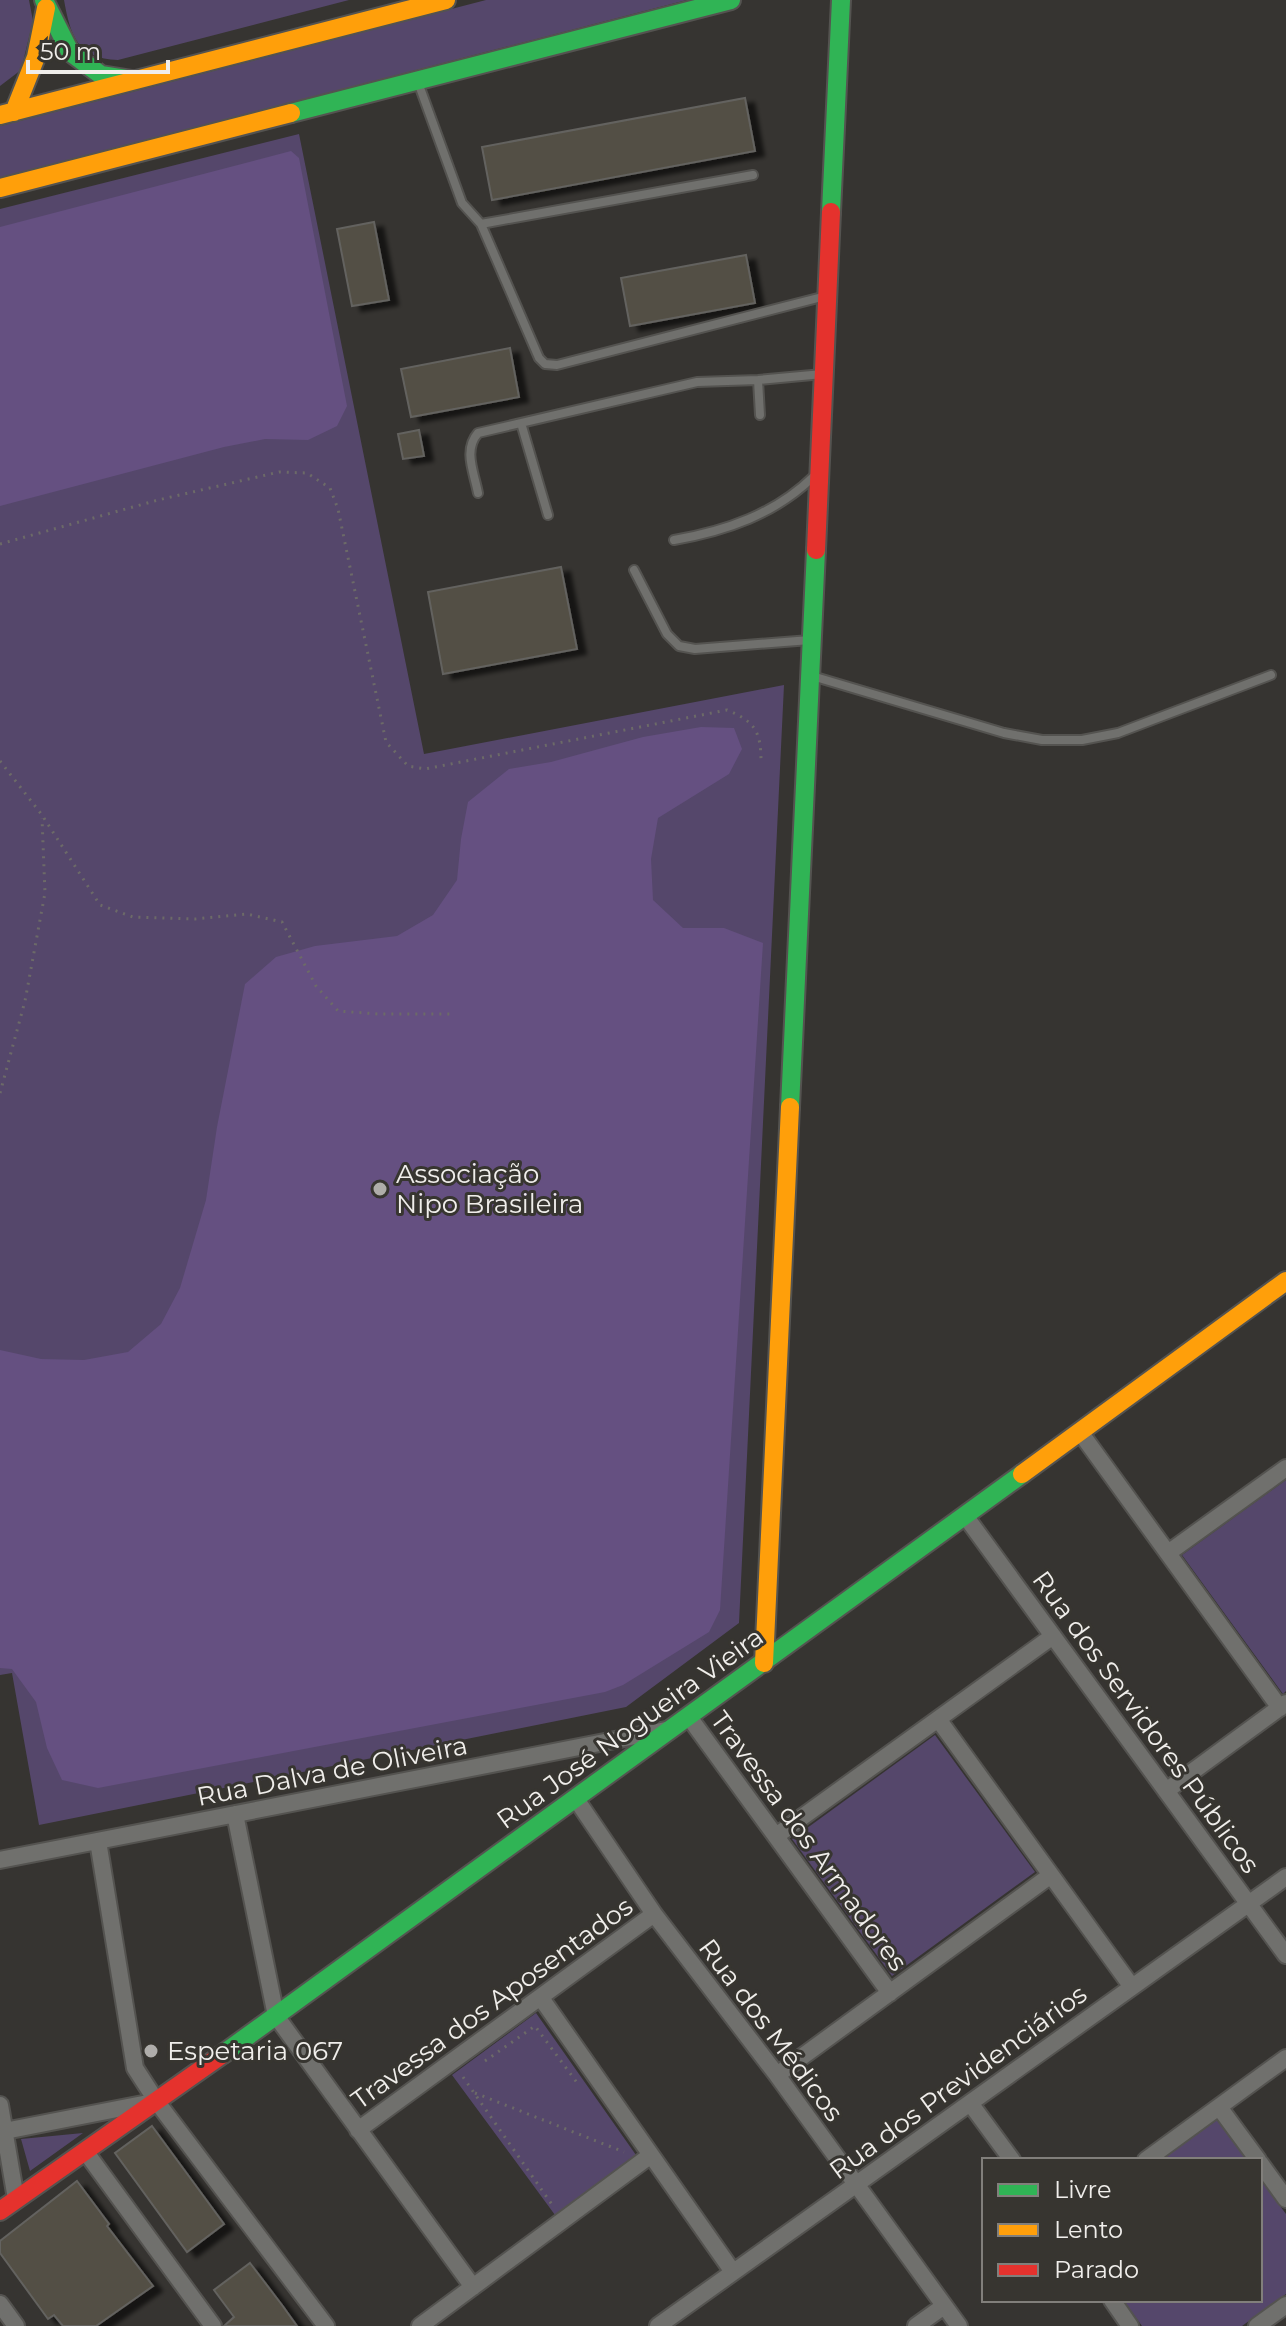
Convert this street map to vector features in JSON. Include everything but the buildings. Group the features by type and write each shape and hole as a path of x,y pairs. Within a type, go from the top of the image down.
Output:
{"street":[{"path":"7,113 446,0"},
{"path":"0,188 731,0"},
{"path":"764,1663 841,0"},
{"path":"45,4 70,52 101,75 135,80"},
{"path":"7,113 36,57 45,4"},
{"name":"Rua José Nogueira Vieira","path":"0,2211 157,2102 682,1723 1286,1281"},
{"path":"1080,1432 1283,1706 1166,1791"},
{"path":"1168,1553 1286,1468"},
{"name":"Rua dos Servidores Públicos","path":"966,1517 1286,1955"},
{"path":"776,1836 1053,1636"},
{"path":"938,1719 1132,1987"},
{"name":"Rua Dalva de Oliveira","path":"0,1860 682,1723"},
{"name":"Travessa dos Armadores","path":"682,1723 776,1836 890,1993"},
{"name":"Rua dos Médicos","path":"576,1799 654,1914 777,2075 959,2326"},
{"path":"235,1814 276,2016 473,2287"},
{"path":"98,1841 135,2068 157,2102 326,2326"},
{"path":"777,2075 1051,1875"},
{"name":"Rua dos Previdenciários","path":"658,2326 1286,1877"},
{"name":"Travessa dos Aposentados","path":"358,2130 654,1914"},
{"path":"541,1998 733,2272"},
{"path":"1149,2158 1286,2058"},
{"path":"2,2132 157,2102"},
{"path":"970,2103 1011,2158"},
{"path":"0,2105 2,2132 16,2199"},
{"path":"1219,2107 1257,2158"},
{"path":"85,2151 213,2326"},
{"path":"420,2326 651,2155"},
{"path":"1262,2165 1286,2199"},
{"path":"1113,2302 1130,2326"},
{"path":"0,2304 16,2326"},
{"path":"1257,2326 1286,2305"},
{"path":"916,2326 944,2306"}],"lane":[{"path":"417,80 462,203 481,224 539,358 545,364 557,365 827,296"},
{"path":"481,224 753,175"},
{"path":"478,493 469,449 478,433 697,382 823,374"},
{"path":"758,380 760,415"},
{"path":"521,423 548,515"},
{"path":"674,540 709,534 763,513 793,495 819,471"},
{"path":"634,570 667,634 679,646 695,649 811,640"},
{"path":"810,676 1004,733 1042,740 1082,740 1118,733 1271,675"}],"path":[{"path":"0,544 188,493 279,472 307,473 330,488 338,509 386,742 408,766 425,769 727,710 749,720 761,742 761,763"},
{"path":"0,761 42,815 100,905 133,917 195,919 247,914 282,922 316,986 338,1011 450,1014"},
{"path":"0,1093 25,1001 45,893 42,815"},
{"path":"474,2069 535,2026 578,2084"},
{"path":"462,2077 555,2205 544,2213"},
{"path":"473,2093 624,2152"},
{"path":"621,2142 624,2152"},
{"path":"618,2160 624,2152"}],"shaded area":[{"path":"0,0 29,0 33,21 21,70 0,86"},
{"path":"64,0 349,0 118,60 104,59 84,50 69,24"},
{"path":"486,0 687,0 0,178 0,126"},
{"name":"Associação Nipo Brasileira","path":"299,134 424,754 784,685 739,1623 626,1707 39,1825 12,1673 0,1675 0,209"},
{"path":"291,151 299,158 347,406 337,426 308,440 265,439 224,447 0,506 0,227"},
{"path":"701,727 734,728 742,749 729,774 658,818 651,859 653,900 683,928 724,928 763,943 720,1610 709,1632 623,1685 605,1692 98,1788 62,1780 47,1748 36,1702 12,1669 0,1668 0,1350 41,1359 84,1360 128,1352 161,1324 180,1288 206,1200 245,984 276,957 315,946 397,936 433,915 457,880 468,802 509,769 551,762 643,737"},
{"path":"1286,1480 1286,1691 1283,1694 1182,1555"},
{"path":"935,1735 1035,1872 892,1976 792,1839"},
{"path":"536,2013 636,2155 555,2215 452,2075"},
{"path":"1217,2120 1246,2158 1164,2158"},
{"path":"83,2133 30,2171 21,2139"},
{"path":"1262,2182 1286,2214 1286,2294 1242,2326 1142,2326 1124,2302 1262,2302"}],"traffic: fast":[{"path":"44,0 70,52 101,75 132,80"},
{"path":"291,113 731,0"},
{"path":"831,212 841,0"},
{"path":"790,1107 816,550"},
{"path":"223,2054 1022,1474"}],"traffic: slow":[{"path":"0,115 446,0"},
{"path":"14,112 36,57 46,8"},
{"path":"0,188 291,113"},
{"path":"764,1663 790,1107"},
{"path":"1022,1474 1286,1281"}],"traffic: jam":[{"path":"816,550 831,212"},
{"path":"0,2211 223,2054"}],"place":[{"name":"Associação Nipo Brasileira","path":"380,1189"},
{"name":"Espetaria 067","path":"151,2051"}]}
